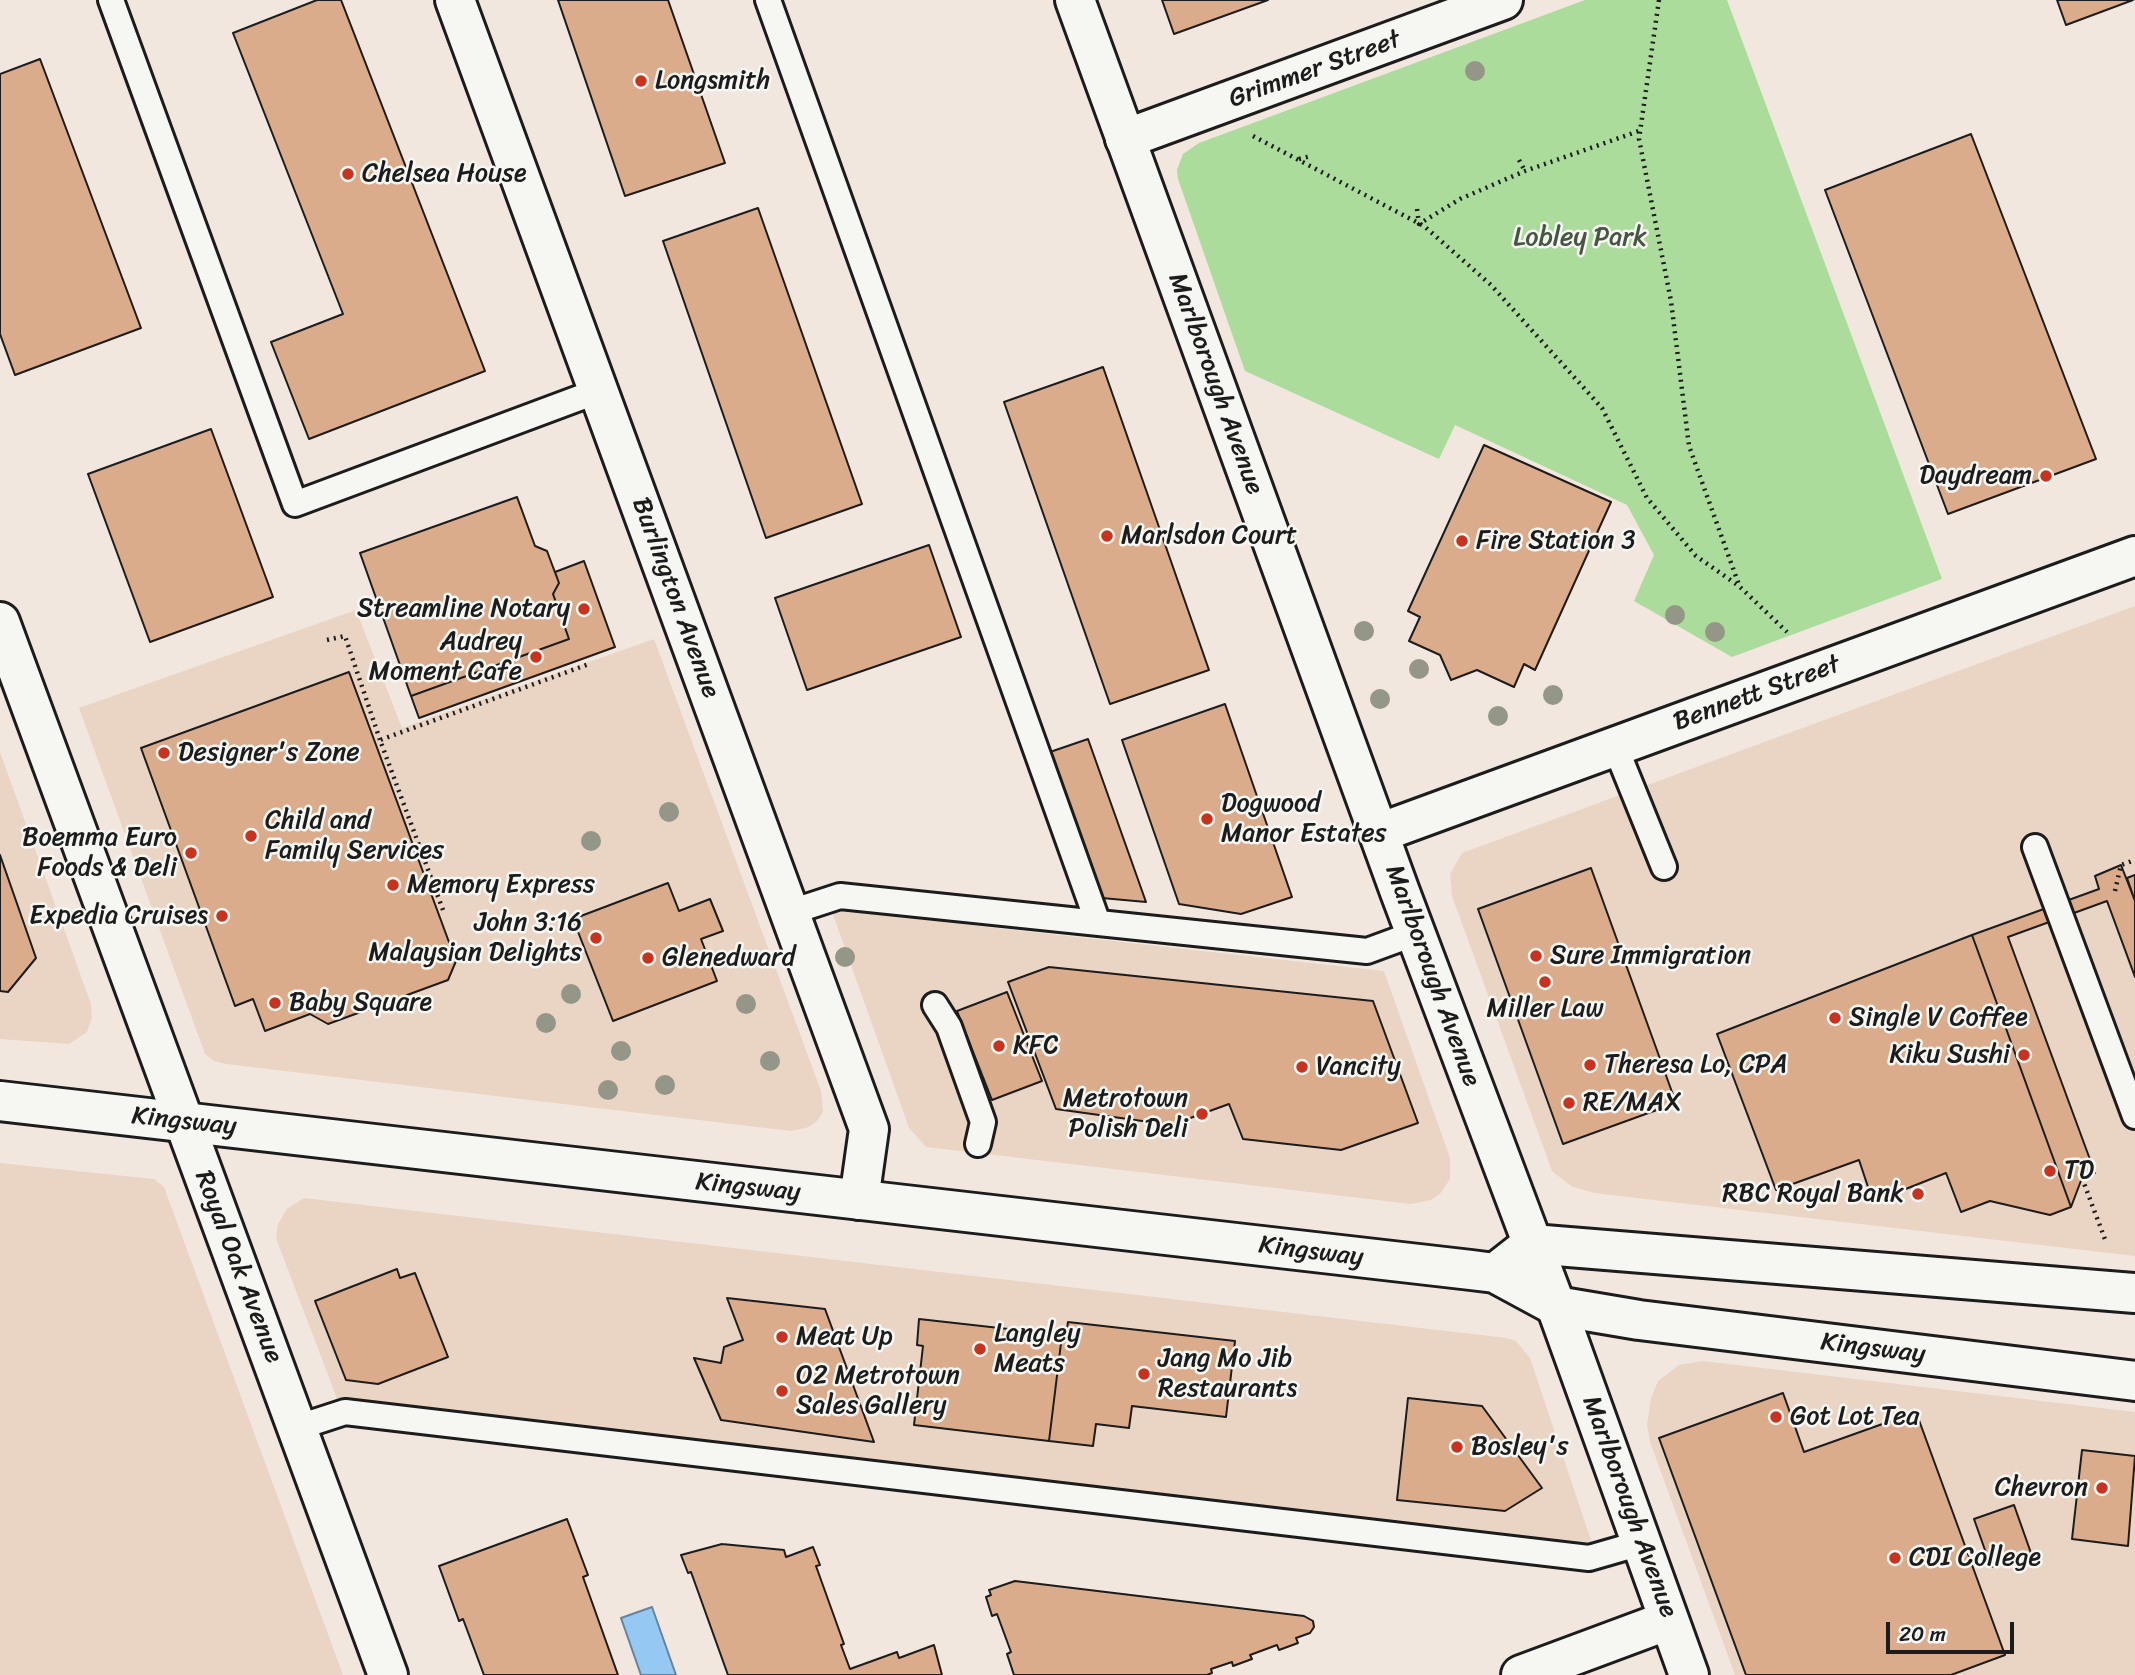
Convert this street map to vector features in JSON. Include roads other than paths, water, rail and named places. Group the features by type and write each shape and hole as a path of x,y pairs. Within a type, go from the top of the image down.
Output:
{"street":[{"name":"Burlington Avenue","path":"455,0 792,912 869,1129 859,1200"},
{"name":"Marlborough Avenue","path":"1074,0 1416,933 1556,1306 1689,1675"},
{"name":"Grimmer Street","path":"1125,139 1503,0"},
{"name":"Bennett Street","path":"1380,833 2135,556"},
{"name":"Royal Oak Avenue","path":"0,622 183,1122 299,1427 388,1675"},
{"name":"Kingsway","path":"0,1101 1495,1273 1556,1306 1639,1320 2135,1381"},
{"path":"1495,1273 1532,1244 2135,1293"},
{"path":"1521,1675 1670,1620"}],"lane":[{"path":"111,0 295,504 598,391"},
{"path":"768,0 1098,923"},
{"path":"1615,746 1664,867"},
{"path":"2035,847 2135,1116"},
{"path":"792,912 840,896 1367,951 1416,933"},
{"path":"935,1005 949,1027 983,1122 978,1144"},
{"path":"299,1427 345,1412 1589,1558 1641,1543"}],"water":[{"path":"652,1607 676,1675 641,1675 621,1618"}],"place":[{"name":"Longsmith","path":"641,81"},
{"name":"Chelsea House","path":"348,174"},
{"name":"Daydream","path":"2046,476"},
{"name":"Marlsdon Court","path":"1107,536"},
{"name":"Fire Station 3","path":"1462,541"},
{"name":"Streamline Notary","path":"584,609"},
{"name":"Audrey Moment Cafe","path":"536,657"},
{"name":"Designer's Zone","path":"164,753"},
{"name":"Dogwood Manor Estates","path":"1207,819"},
{"name":"Child and Family Services","path":"251,836"},
{"name":"Boemma Euro Foods & Deli","path":"191,853"},
{"name":"Memory Express","path":"393,885"},
{"name":"Expedia Cruises","path":"222,916"},
{"name":"John 3:16 Malaysian Delights","path":"596,938"},
{"name":"Sure Immigration","path":"1536,956"},
{"name":"Glenedward","path":"648,958"},
{"name":"Miller Law","path":"1545,982"},
{"name":"Baby Square","path":"275,1003"},
{"name":"Single V Coffee","path":"1835,1018"},
{"name":"KFC","path":"999,1046"},
{"name":"Kiku Sushi","path":"2024,1055"},
{"name":"Theresa Lo, CPA","path":"1590,1065"},
{"name":"Vancity","path":"1302,1067"},
{"name":"RE/MAX","path":"1569,1103"},
{"name":"Metrotown Polish Deli","path":"1202,1114"},
{"name":"TD","path":"2050,1171"},
{"name":"RBC Royal Bank","path":"1918,1194"},
{"name":"Meat Up","path":"782,1337"},
{"name":"Langley Meats","path":"980,1349"},
{"name":"Jang Mo Jib Restaurants","path":"1144,1374"},
{"name":"O2 Metrotown Sales Gallery","path":"782,1391"},
{"name":"Got Lot Tea","path":"1776,1417"},
{"name":"Bosley's","path":"1457,1447"},
{"name":"Chevron","path":"2102,1488"},
{"name":"CDI College","path":"1895,1558"}],"park label":[{"name":"Lobley Park","path":"1580,238"}]}
